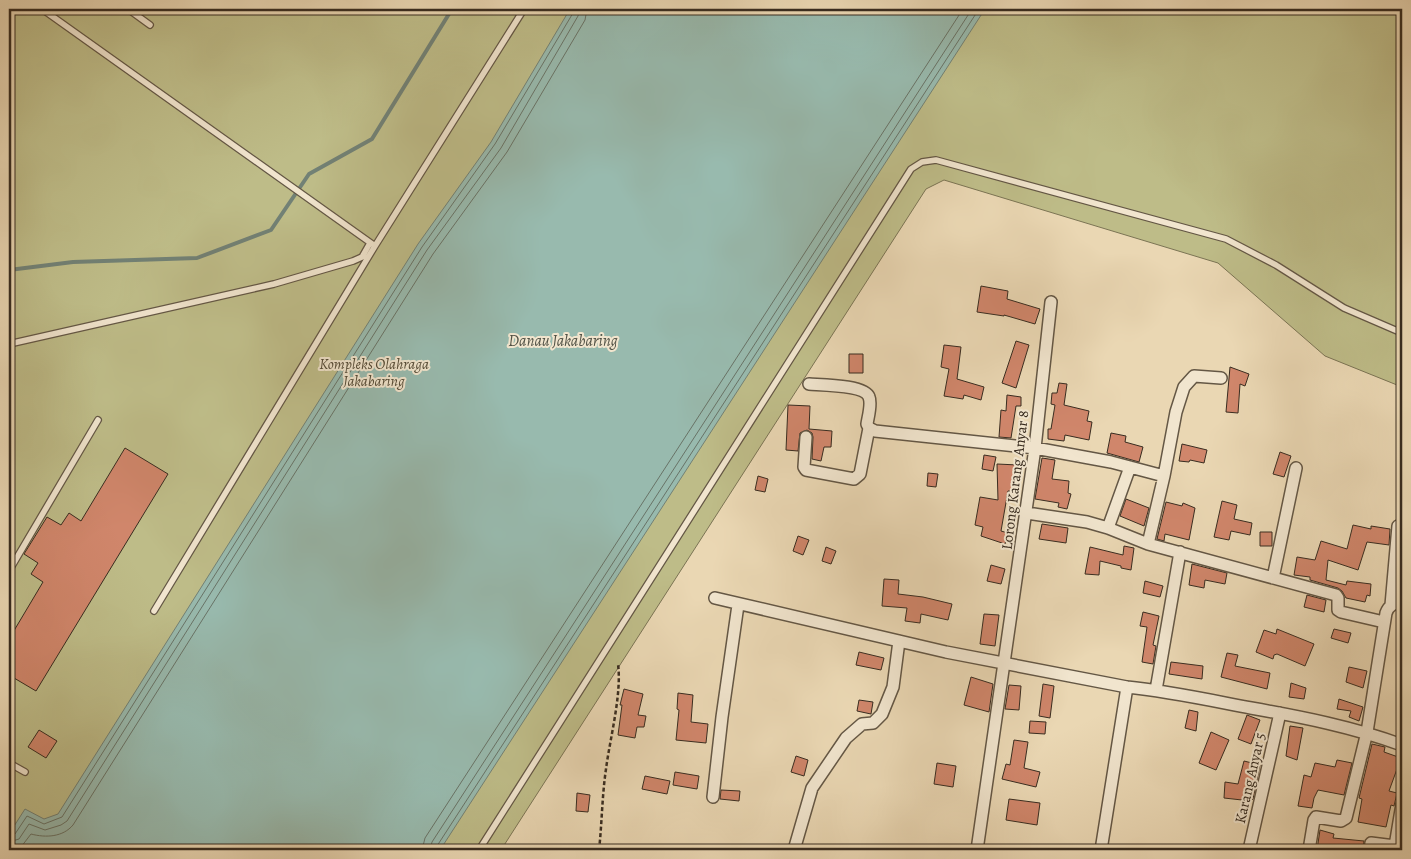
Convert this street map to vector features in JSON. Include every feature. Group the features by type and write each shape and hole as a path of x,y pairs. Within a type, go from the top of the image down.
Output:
{"street":[{"name":"Lorong Karang Anyar 8","path":"977,850 1035,448 1051,302"},
{"path":"1148,544 1164,476 1176,412 1184,387 1194,376 1221,378"},
{"path":"806,437 804,467 806,470 854,479 860,474 869,428 867,424 870,399 866,393 857,388 810,384"},
{"path":"869,428 880,432 1035,448 1130,467 1164,476"},
{"path":"1108,528 1130,467"},
{"path":"1273,578 1296,468"},
{"path":"1026,513 1087,522 1148,544 1336,595 1338,598 1338,610 1384,622"},
{"path":"1309,850 1316,817 1341,820 1346,818 1367,732 1386,613 1396,604 1398,526"},
{"path":"1156,690 1180,552"},
{"path":"715,598 738,605 899,641 1127,686 1280,713 1367,732 1402,745"},
{"path":"713,796 738,605"},
{"path":"794,850 812,788 846,738 862,724 873,723 882,714 894,687 899,641"},
{"path":"1101,850 1127,686"},
{"name":"Karang Anyar 5","path":"1249,850 1280,713"},
{"path":"1370,850 1371,843 1395,846 1402,804"}],"lane":[{"path":"42,9 51,11 373,244"},
{"path":"128,9 150,25"},
{"path":"154,611 373,244 524,9"},
{"path":"479,850 911,169 922,162 936,160 1226,239 1276,265 1344,308 1402,333"},
{"path":"9,344 274,284 353,262 362,257 373,244"},
{"path":"9,570 98,420"},
{"path":"9,763 25,772"}],"path":[{"path":"599,850 618,664"}],"green space":[{"name":"Kompleks Olahraga Jakabaring","path":"9,9 1402,9 1402,387 1325,356 1218,263 944,180 926,189 501,850 9,850"}],"water":[{"name":"Danau Jakabaring","path":"570,9 985,9 440,850 9,850 9,834 25,809 44,819 58,814 418,244 491,142"}],"building":[{"path":"981,286 1008,291 1007,299 1040,309 1035,324 1004,315 977,312"},
{"path":"1016,341 1029,345 1016,388 1002,383"},
{"path":"944,345 961,347 957,379 984,387 981,400 964,395 963,399 944,396 949,369 941,367"},
{"path":"849,354 863,354 863,373 849,373"},
{"path":"1230,367 1249,374 1245,386 1240,384 1238,413 1226,412"},
{"path":"1059,383 1067,384 1064,405 1089,411 1087,421 1092,422 1089,440 1065,435 1064,441 1048,439 1048,429 1051,429 1055,405 1051,404 1052,393 1057,393"},
{"path":"1007,395 1021,397 1021,406 1016,406 1011,438 999,437 1001,410 1006,411"},
{"path":"788,405 810,406 809,429 832,431 831,447 824,447 821,461 812,459 813,437 812,433 807,430 800,433 798,451 786,450"},
{"path":"1111,433 1126,436 1125,442 1143,447 1139,462 1107,453"},
{"path":"1182,444 1207,450 1204,463 1190,460 1189,462 1179,461"},
{"path":"125,448 168,474 36,691 9,675 9,639 43,582 31,574 38,563 24,554 47,517 61,525 69,513 81,521"},
{"path":"1280,452 1291,456 1284,477 1273,474"},
{"path":"984,455 996,457 993,471 982,469"},
{"path":"1042,458 1055,460 1052,479 1069,481 1068,493 1071,494 1067,509 1058,507 1059,503 1035,499"},
{"path":"997,464 1018,465 1018,491 1008,491 1001,531 1008,533 1005,544 981,536 983,527 975,525 980,497 998,500"},
{"path":"928,473 938,474 936,487 927,486"},
{"path":"758,476 768,479 765,492 755,490"},
{"path":"1126,499 1149,508 1144,526 1120,516"},
{"path":"1222,501 1237,505 1234,519 1252,523 1250,535 1231,531 1229,540 1214,537"},
{"path":"1166,502 1182,506 1183,503 1195,508 1189,540 1165,534 1164,541 1157,539"},
{"path":"1042,524 1068,528 1066,543 1039,539"},
{"path":"1353,525 1371,529 1371,526 1390,529 1389,545 1367,542 1358,570 1328,560 1326,580 1346,585 1347,581 1371,584 1370,596 1367,595 1365,602 1346,598 1338,588 1310,580 1310,577 1294,575 1297,557 1315,560 1321,541 1347,549"},
{"path":"1260,532 1272,532 1272,546 1260,546"},
{"path":"798,536 809,540 803,555 793,551"},
{"path":"1124,546 1134,548 1131,570 1100,561 1099,575 1085,574 1090,547 1123,555"},
{"path":"826,547 836,551 831,564 822,561"},
{"path":"1192,564 1227,573 1225,584 1205,580 1204,588 1189,585"},
{"path":"991,565 1005,569 1001,584 987,581"},
{"path":"884,579 899,580 898,594 923,597 952,604 948,620 921,614 920,623 905,621 907,608 882,606"},
{"path":"1145,581 1163,586 1160,597 1143,593"},
{"path":"1307,595 1326,600 1324,612 1304,607"},
{"path":"1143,612 1159,616 1153,645 1156,646 1153,664 1142,662 1147,627 1140,626"},
{"path":"984,614 999,615 995,646 980,644"},
{"path":"1277,629 1314,644 1305,666 1277,654 1274,655 1273,659 1256,652 1264,630 1276,634"},
{"path":"1334,629 1351,633 1348,643 1331,638"},
{"path":"859,652 884,658 881,670 856,665"},
{"path":"1227,653 1238,655 1235,666 1270,673 1267,689 1221,677"},
{"path":"1171,662 1203,666 1202,679 1169,674"},
{"path":"1349,667 1367,671 1363,688 1346,682"},
{"path":"971,677 993,684 989,712 964,705"},
{"path":"1291,683 1306,688 1304,699 1289,697"},
{"path":"1043,684 1054,686 1050,718 1039,716"},
{"path":"1009,685 1021,686 1019,710 1005,709"},
{"path":"624,689 643,694 638,715 646,716 644,727 637,727 635,738 618,735 622,705 620,705"},
{"path":"678,693 693,695 691,722 708,724 706,743 676,740 679,710 677,709"},
{"path":"1339,699 1363,707 1359,721 1349,717 1351,711 1337,709"},
{"path":"859,700 873,702 871,714 857,711"},
{"path":"1189,710 1198,712 1196,731 1185,728"},
{"path":"1247,715 1260,720 1251,744 1238,739"},
{"path":"1030,721 1046,722 1045,734 1029,733"},
{"path":"1290,726 1303,728 1297,760 1286,756"},
{"path":"39,730 57,741 46,758 28,747"},
{"path":"1211,732 1229,740 1216,770 1199,763"},
{"path":"1014,740 1028,742 1024,768 1040,772 1036,787 1002,779 1006,764 1010,765"},
{"path":"1372,744 1385,747 1384,752 1401,758 1389,791 1397,793 1394,806 1391,805 1386,827 1358,822 1362,799 1359,798"},
{"path":"796,756 808,760 804,776 791,772"},
{"path":"1337,760 1352,763 1344,795 1318,790 1312,808 1298,806 1304,775 1311,777 1315,763 1335,767"},
{"path":"1244,761 1260,765 1253,799 1251,801 1224,798 1225,782 1238,784"},
{"path":"937,763 956,766 953,787 934,784"},
{"path":"675,772 699,776 697,789 673,785"},
{"path":"645,776 670,781 667,794 642,789"},
{"path":"721,790 740,791 739,801 720,799"},
{"path":"577,793 590,795 588,812 576,811"},
{"path":"1009,799 1040,803 1037,825 1006,820"},
{"path":"1320,830 1334,834 1333,838 1364,841 1363,850 1317,850"}],"waterway":[{"path":"9,270 73,262 197,258 271,230 309,174 372,139 452,9"}]}
